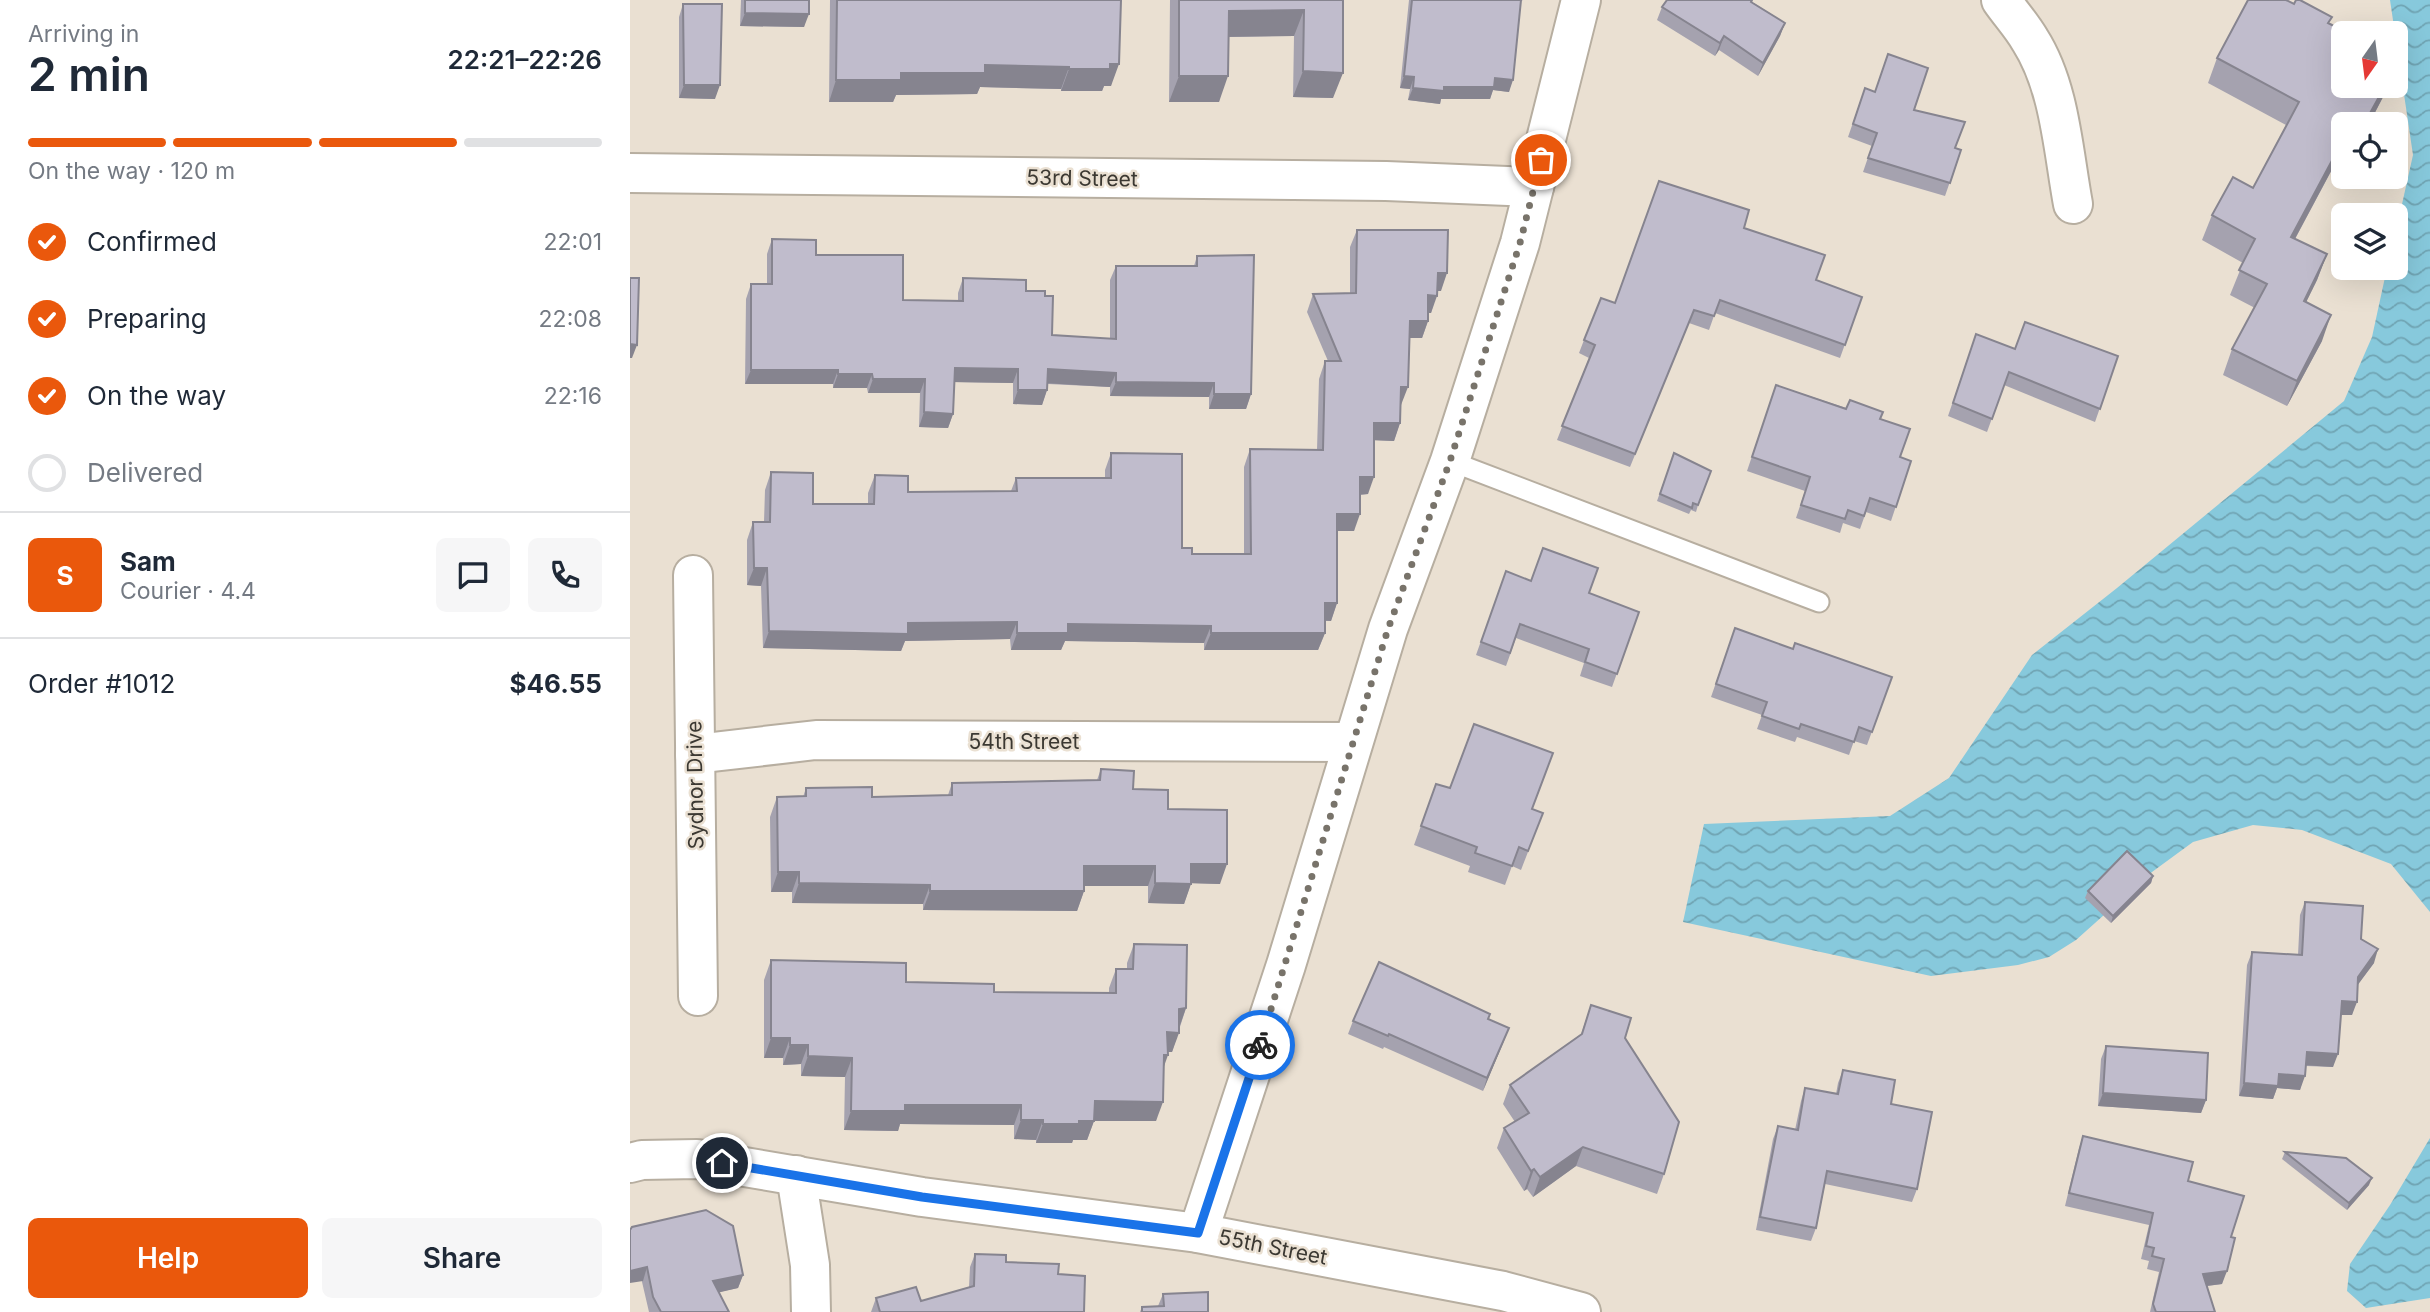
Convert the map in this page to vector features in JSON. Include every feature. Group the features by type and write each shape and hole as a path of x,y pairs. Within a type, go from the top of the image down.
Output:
{"street":[{"path":"1198,1233 1286,965 1388,629 1450,461 1520,243 1581,0"},
{"path":"2001,0 2031,41 2046,74 2056,108 2073,204"},
{"name":"53rd Street","path":"630,173 1386,181 1534,187"},
{"name":"Sydnor Drive","path":"693,575 698,996"},
{"name":"54th Street","path":"695,754 816,740 1353,742"},
{"name":"55th Street","path":"630,1163 642,1160 697,1159 922,1197 1198,1233 1503,1291 1581,1312"},
{"path":"796,1175 810,1265 811,1312"}],"lane":[{"path":"1450,461 1819,601"}],"water":[{"path":"2390,0 2430,0 2430,912 2391,864 2302,830 2253,825 2193,842 2152,872 2076,940 2049,957 2018,965 1931,976 1683,922 1704,824 1890,816 1949,778 2032,655 2344,401 2372,337 2384,280 2408,280 2408,203 2402,203 2405,189 2408,189 2413,155 2405,98 2408,98 2408,21 2393,21"},
{"path":"2430,1138 2430,1298 2366,1308 2347,1291 2350,1264 2390,1205"}],"building":[{"path":"745,0 809,0 809,14 745,13"},
{"path":"837,0 1121,0 1119,64 1110,64 1110,69 985,65 985,73 901,73 901,80 836,80"},
{"path":"1179,0 1343,0 1343,73 1303,71 1304,10 1229,11 1228,76 1179,76"},
{"path":"1412,0 1521,0 1513,80 1495,78 1494,87 1444,87 1444,91 1413,88 1414,77 1404,76"},
{"path":"1667,0 1752,0 1751,2 1785,23 1763,63 1724,36 1720,43 1662,7"},
{"path":"2248,0 2286,0 2294,4 2296,0 2300,0 2332,17 2328,23 2331,24 2331,98 2378,98 2371,112 2331,112 2331,162 2291,237 2327,254 2304,301 2331,315 2297,381 2232,349 2267,284 2239,270 2255,239 2212,215 2233,177 2253,188 2299,102 2217,58"},
{"path":"683,4 722,4 720,85 684,85"},
{"path":"1888,54 1928,68 1914,110 1965,122 1955,148 1961,150 1950,183 1868,158 1877,133 1853,124 1865,88 1875,92"},
{"path":"1659,181 1749,210 1744,228 1825,255 1816,280 1862,297 1845,345 1720,300 1714,316 1694,310 1635,454 1562,426 1595,345 1584,340 1601,298 1615,303"},
{"path":"1357,230 1448,230 1447,273 1438,273 1437,296 1428,295 1428,321 1410,321 1408,387 1401,387 1400,423 1374,423 1374,477 1360,477 1360,514 1337,514 1337,603 1325,603 1325,633 1211,633 1211,626 1068,624 1068,633 1017,633 1017,622 908,623 908,634 769,631 767,568 754,568 753,522 770,522 771,472 813,473 813,504 874,504 875,475 908,476 908,492 1017,491 1016,478 1111,478 1111,453 1182,454 1182,548 1192,548 1192,554 1251,554 1250,449 1323,450 1325,361 1341,361 1313,294 1356,293"},
{"path":"772,239 816,240 816,255 903,255 903,300 963,301 963,278 1026,280 1026,291 1045,291 1045,296 1053,296 1052,335 1116,339 1116,266 1197,266 1197,256 1254,255 1251,394 1214,394 1214,383 1116,382 1116,373 1048,369 1047,390 1018,390 1018,369 955,368 953,414 924,412 925,379 873,379 872,374 838,374 838,370 751,370 751,284 772,284"},
{"path":"630,278 639,278 637,345 630,344"},
{"path":"2025,322 2118,356 2100,409 2009,372 1992,419 1953,403 1976,334 2015,349"},
{"path":"1776,385 1846,409 1850,400 1883,412 1880,419 1910,429 1900,457 1911,461 1896,507 1870,498 1864,516 1848,510 1845,519 1801,505 1810,477 1752,457"},
{"path":"1674,453 1711,471 1698,505 1693,503 1692,508 1660,494"},
{"path":"1543,548 1598,568 1589,593 1639,612 1617,674 1585,662 1589,649 1520,624 1510,653 1481,642 1506,571 1531,581"},
{"path":"1735,628 1793,649 1795,643 1892,677 1872,732 1859,727 1854,742 1801,724 1799,729 1762,716 1767,702 1716,684"},
{"path":"1474,724 1553,753 1532,809 1543,813 1528,851 1519,847 1512,866 1475,853 1477,847 1421,826 1436,784 1450,788"},
{"path":"1101,769 1134,771 1133,789 1168,790 1168,809 1227,810 1227,864 1191,864 1191,884 1155,883 1155,866 1084,866 1084,891 930,891 930,885 799,883 799,872 778,872 777,797 806,796 806,788 872,787 872,797 952,795 952,783 1100,780"},
{"path":"2127,851 2153,876 2113,916 2088,891"},
{"path":"2305,902 2363,906 2361,939 2378,949 2358,977 2357,1002 2342,1001 2338,1054 2307,1052 2305,1076 2279,1074 2278,1086 2244,1083 2252,952 2302,955"},
{"path":"1134,944 1187,945 1186,1008 1179,1009 1179,1033 1167,1032 1168,1055 1164,1055 1163,1102 1095,1101 1094,1121 1079,1121 1079,1124 1043,1124 1043,1120 1021,1120 1021,1105 905,1105 905,1111 851,1111 852,1058 808,1056 808,1045 790,1045 790,1038 771,1038 771,960 906,963 906,982 994,984 994,992 1116,993 1116,969 1133,969"},
{"path":"1379,962 1490,1014 1488,1019 1509,1028 1487,1078 1389,1034 1388,1036 1353,1021"},
{"path":"1591,1005 1631,1018 1625,1038 1679,1122 1664,1174 1583,1147 1540,1177 1534,1169 1531,1171 1504,1128 1529,1113 1510,1085 1582,1034"},
{"path":"2106,1046 2208,1053 2206,1100 2103,1093"},
{"path":"1843,1070 1895,1080 1891,1104 1932,1112 1917,1189 1827,1171 1816,1228 1760,1217 1778,1126 1798,1130 1805,1088 1838,1094"},
{"path":"2083,1136 2193,1162 2188,1181 2244,1196 2231,1237 2235,1238 2227,1271 2203,1274 2215,1312 2156,1312 2153,1304 2164,1259 2152,1256 2154,1248 2146,1246 2153,1213 2069,1193"},
{"path":"2285,1152 2346,1158 2372,1178 2349,1203"},
{"path":"706,1210 733,1226 743,1275 713,1281 729,1312 661,1312 653,1297 647,1267 630,1271 630,1230 632,1227"},
{"path":"975,1254 1006,1255 1006,1262 1059,1264 1058,1274 1085,1276 1084,1312 880,1312 876,1298 916,1287 921,1301 974,1286"},
{"path":"1208,1292 1208,1312 1142,1312 1142,1307 1164,1306 1163,1294"}],"way so far":[{"path":"1260,1045 1388,629 1450,461 1520,243 1541,160"}],"route":[{"path":"722,1163 922,1197 1198,1233 1260,1045"}]}
